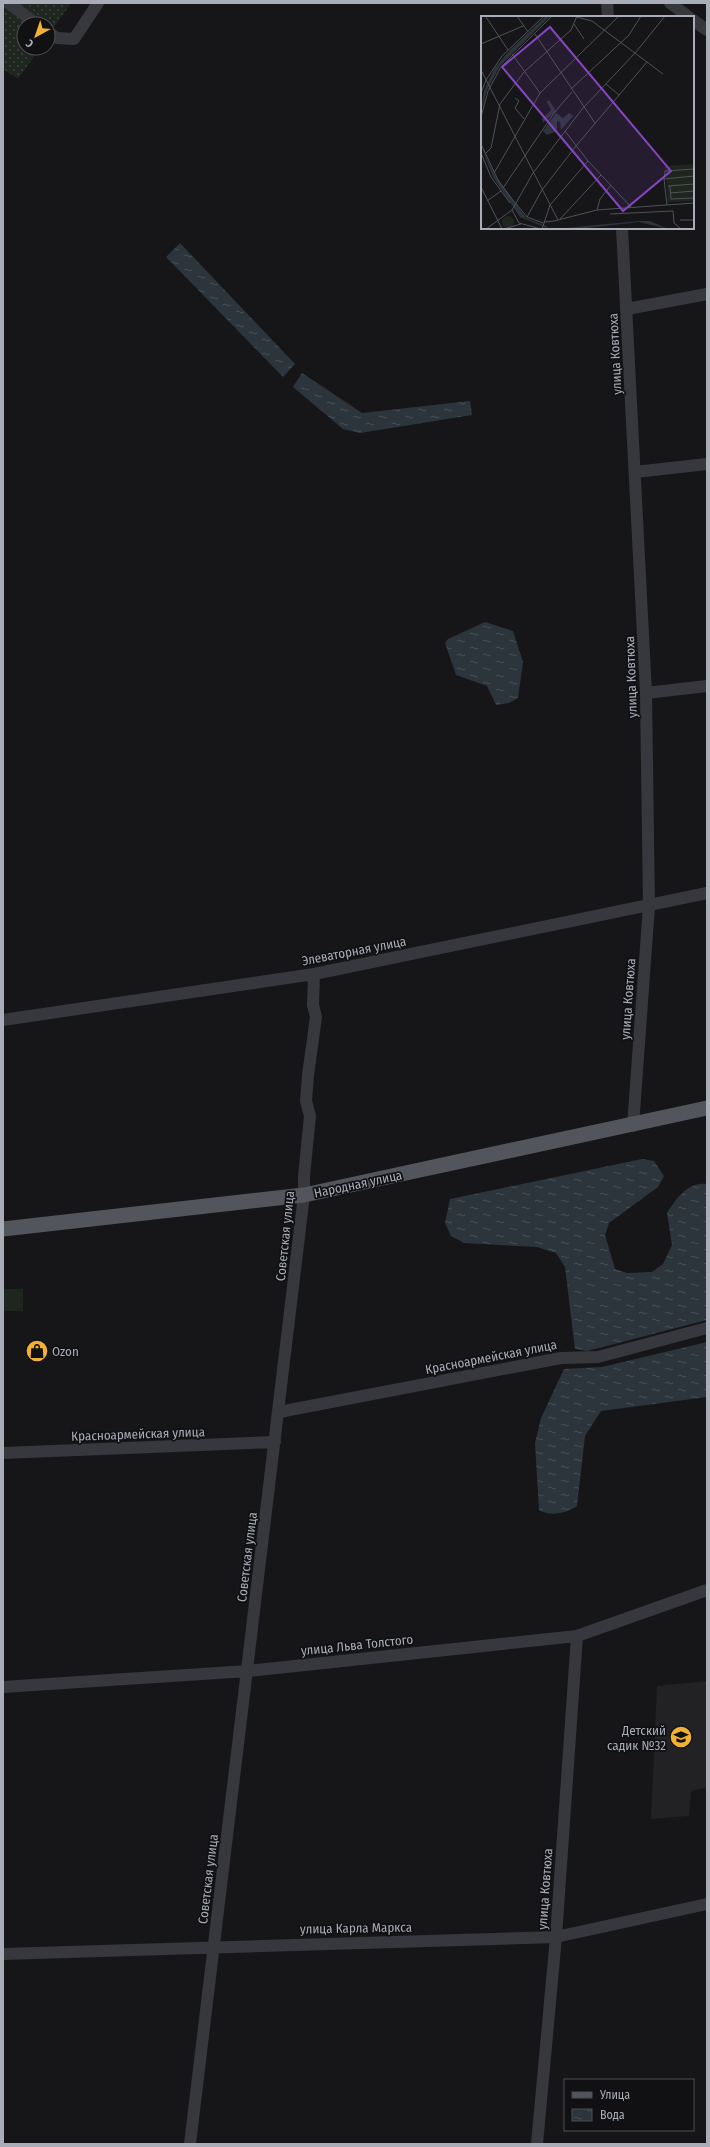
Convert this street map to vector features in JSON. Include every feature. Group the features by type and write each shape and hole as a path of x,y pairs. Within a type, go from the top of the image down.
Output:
{"main road":[{"name":"Народная улица","path":"3,1229 304,1195 633,1126 707,1108"}],"street":[{"path":"8,3 26,16"},
{"path":"56,37 74,39 98,3"},
{"path":"607,3 608,16"},
{"path":"670,3 688,16"},
{"path":"694,21 707,30"},
{"name":"улица Ковтюха","path":"622,229 646,693 649,906 633,1126"},
{"path":"627,309 707,294"},
{"path":"635,472 707,464"},
{"path":"646,693 707,686"},
{"name":"Элеваторная улица","path":"3,1020 314,974 707,893"},
{"name":"Советская улица","path":"190,2144 304,1195 310,1116 306,1101 316,1017 313,1005 314,974"},
{"name":"Красноармейская улица","path":"278,1412 561,1358 598,1357 707,1328"},
{"name":"Красноармейская улица","path":"3,1453 275,1442"},
{"name":"улица Льва Толстого","path":"3,1687 248,1671 577,1636 707,1590"},
{"name":"улица Ковтюха","path":"537,2144 556,1937 577,1636"},
{"name":"улица Карла Маркса","path":"3,1954 214,1946 556,1937 707,1904"}],"shaded area":[{"path":"3,3 71,3 56,25 56,16 16,16 16,56 34,56 18,79 3,69"},
{"path":"3,1289 23,1289 23,1311 3,1311"},
{"name":"Детский садик №32","path":"707,1681 707,1787 691,1791 689,1816 651,1819 657,1686"}],"water":[{"path":"180,243 295,364 283,377 166,257"},
{"path":"302,373 362,413 470,401 472,415 360,433 343,429 293,387"},
{"path":"485,622 513,631 523,662 518,698 509,703 496,705 487,686 456,675 445,643 448,639"},
{"path":"642,1159 654,1161 664,1176 658,1187 609,1223 605,1235 615,1269 627,1273 652,1272 663,1264 672,1245 667,1213 678,1197 688,1188 694,1185 707,1184 707,1320 587,1351 575,1349 565,1267 556,1253 537,1247 464,1243 451,1236 445,1223 450,1199"},
{"path":"707,1342 707,1397 601,1411 585,1436 577,1506 568,1511 553,1514 539,1510 535,1443 541,1418 564,1369 602,1367"}],"place":[{"name":"Ozon","path":"37,1351"},
{"name":"Детский садик №32","path":"681,1737"}]}
